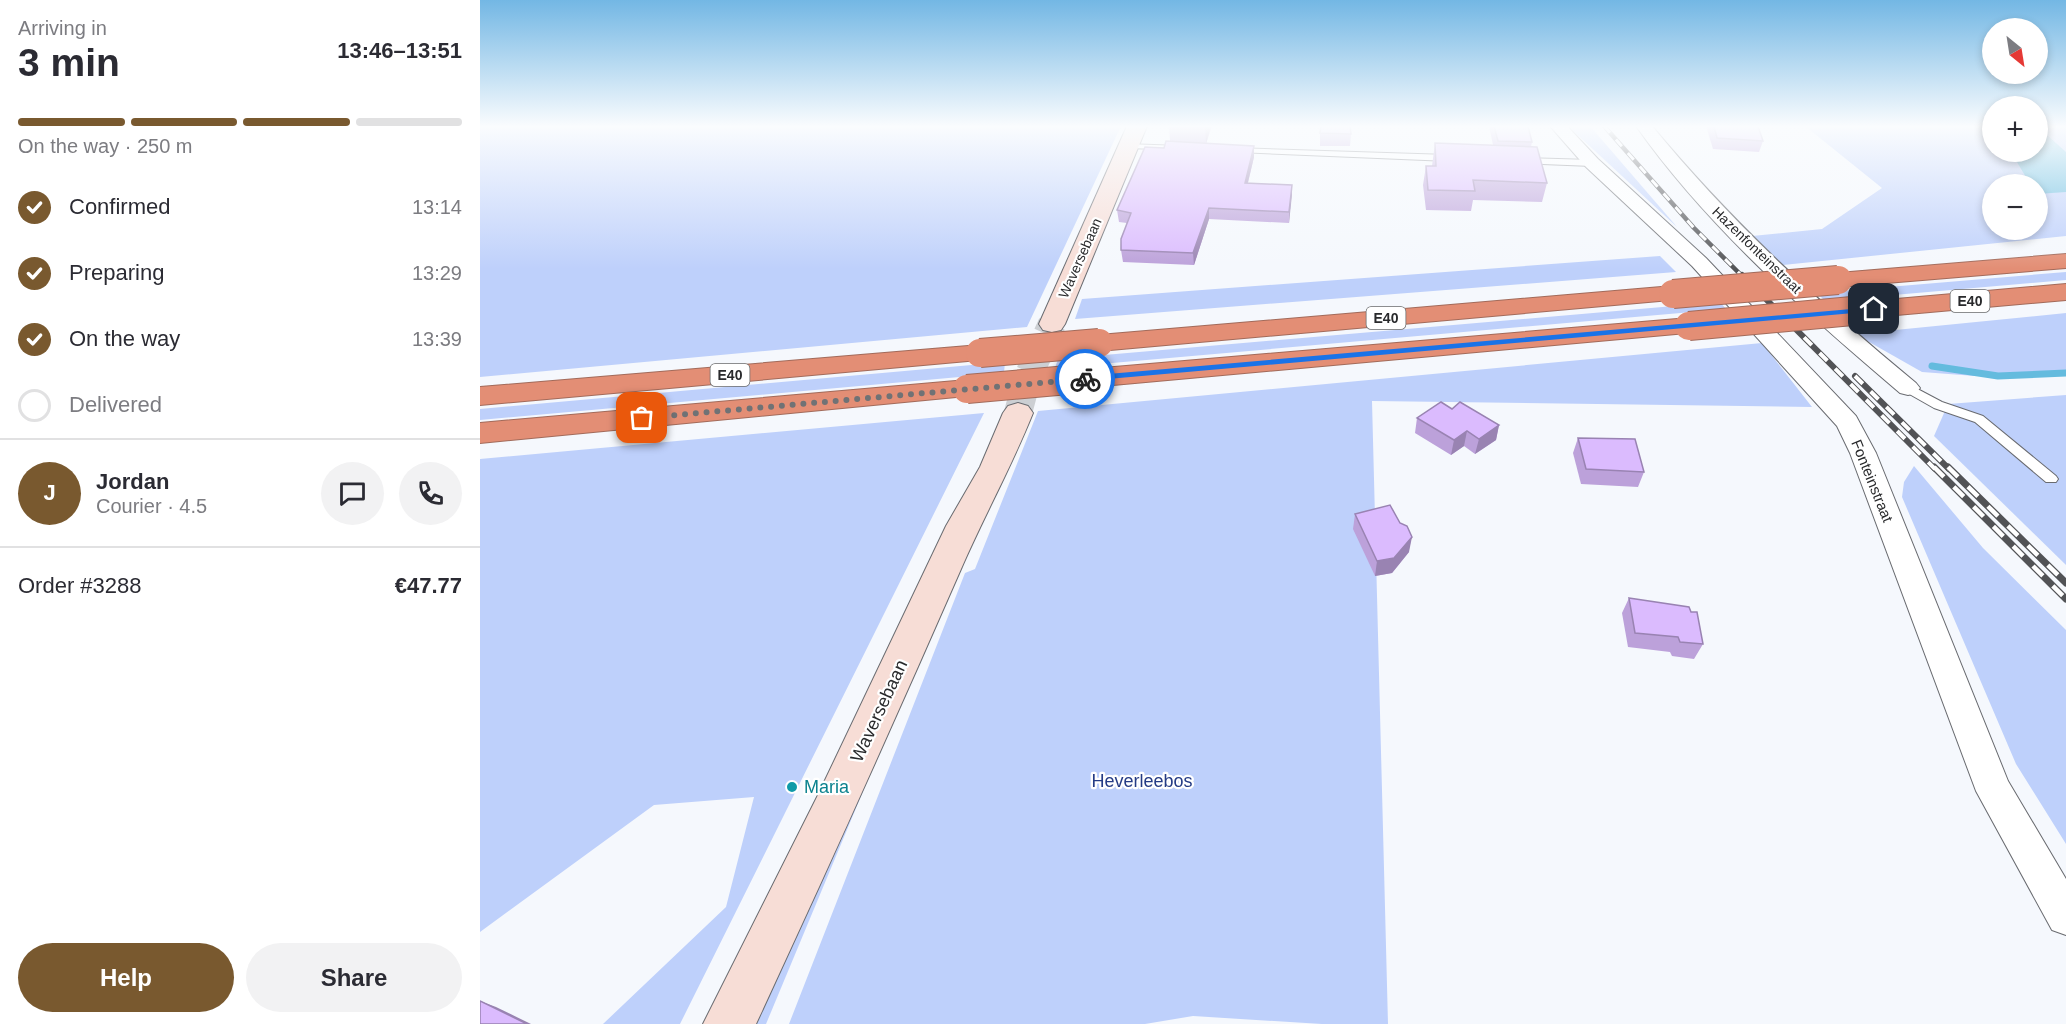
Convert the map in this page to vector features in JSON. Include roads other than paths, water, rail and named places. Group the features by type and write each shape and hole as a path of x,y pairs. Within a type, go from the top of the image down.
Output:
{"highway":[{"name":"E40","path":"480,396 2066,261"},
{"name":"E40","path":"480,433 2066,292"}],"street":[{"name":"Waversebaan","path":"1052,324 1117,174"},
{"name":"Fonteinstraat","path":"1604,174 1699,261 1847,422 1863,453 1994,791 2066,916"},
{"name":"Hazenfonteinstraat","path":"1684,174 1707,201 1855,344 1908,388"},
{"name":"Waversebaan","path":"729,1024 832,812 963,526 996,467 1011,413"}],"lane":[{"path":"1908,388 1938,405 1978,419 2051,479"}],"waterway":[{"path":"1932,366 1998,376 2066,373"}],"tunnel":[{"path":"1018,413 1027,379 1052,324"}],"railway":[{"path":"1646,174 1694,228 1743,277"},
{"path":"1742,275 1935,469"},
{"path":"1855,376 1949,469"},
{"path":"1934,467 2066,599"},
{"path":"1948,467 2066,583"}],"place":[{"name":"Maria","path":"792,787"}],"park label":[{"name":"Heverleebos","path":"1142,781"}]}
